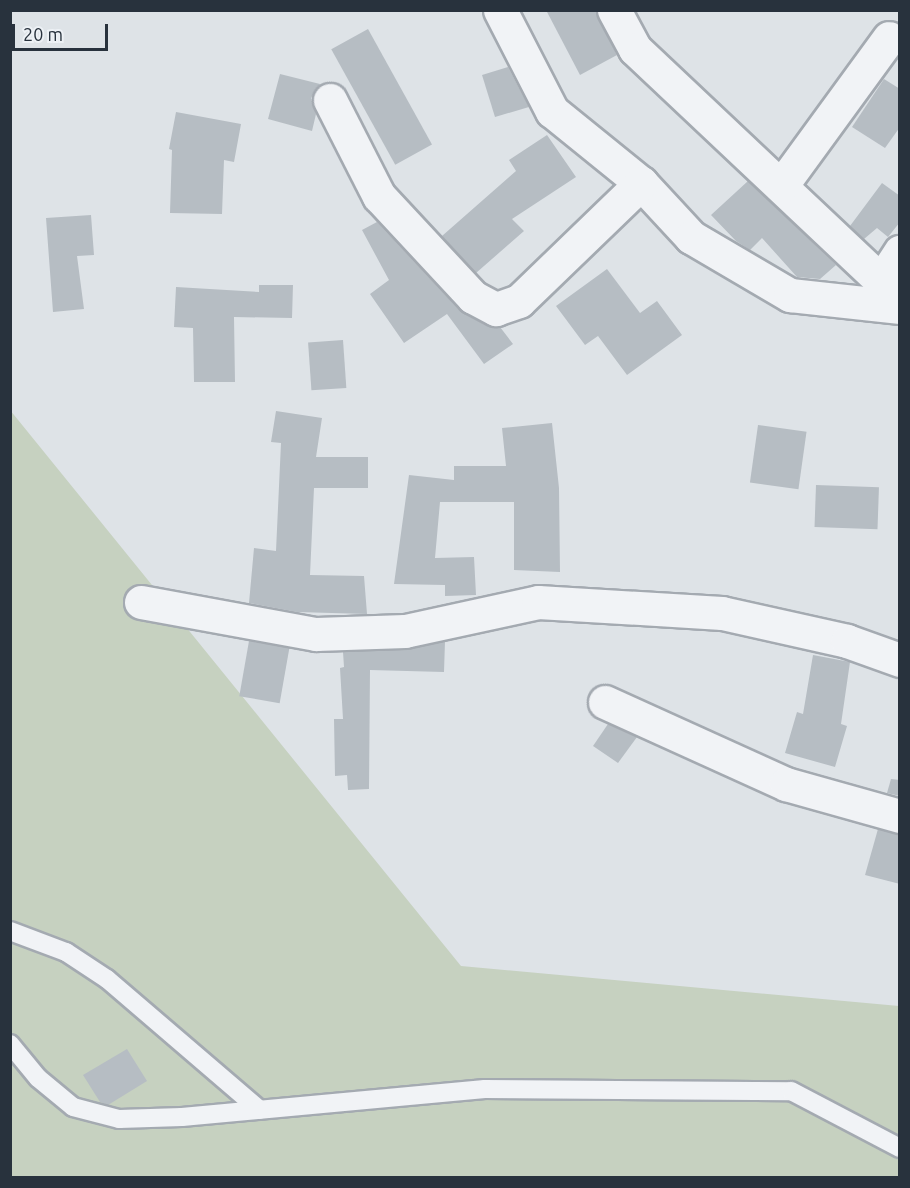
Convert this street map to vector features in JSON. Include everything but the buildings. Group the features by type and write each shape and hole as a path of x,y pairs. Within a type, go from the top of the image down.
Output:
{"street":[{"path":"500,10 552,111 641,183 691,237 790,295 893,296"},
{"path":"614,10 635,49 781,186 893,296"},
{"path":"781,186 889,38"},
{"path":"330,100 379,196 473,297 496,309 519,301 641,183"},
{"path":"893,296 900,252"},
{"path":"141,602 316,634 405,631 538,602 722,613 847,641 900,660"},
{"path":"605,702 786,784 900,816"}],"lane":[{"path":"10,931 66,952 107,979 260,1110"},
{"path":"10,1044 38,1078 73,1107 119,1119 260,1110 485,1089 791,1091 900,1148"}],"green space":[{"path":"10,410 461,966 899,1006 899,1177 11,1177"}]}
